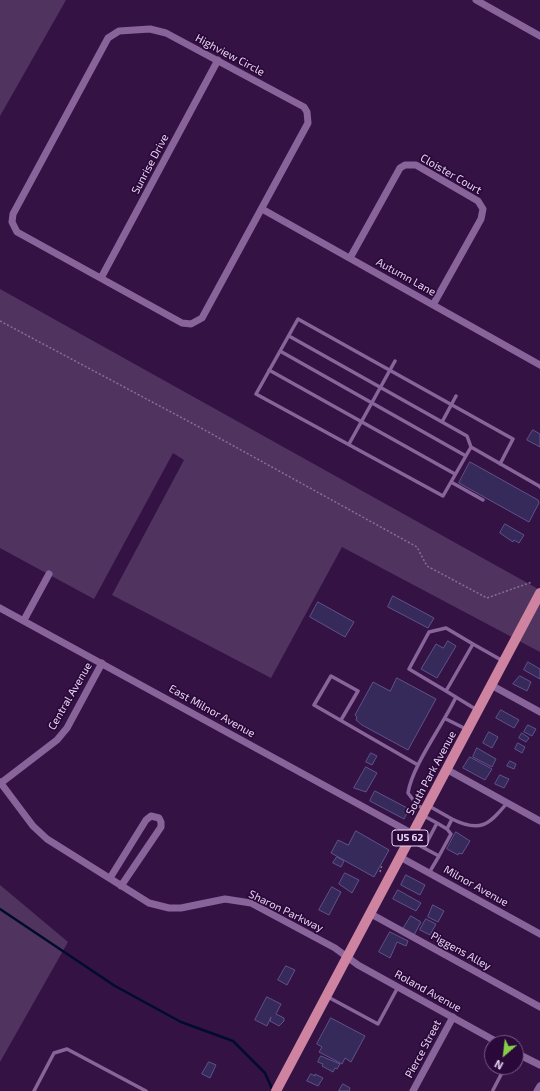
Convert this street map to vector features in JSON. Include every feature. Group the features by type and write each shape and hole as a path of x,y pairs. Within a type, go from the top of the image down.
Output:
{"main road":[{"name":"South Park Avenue","path":"278,1087 540,593"}],"street":[{"path":"476,0 540,36"},
{"name":"Highview Circle","path":"126,30 158,30 218,60 304,107 307,112 308,123 262,209 202,318 191,324 182,322 17,232 12,222 12,214 105,43 113,34 126,30"},
{"name":"Sunrise Drive","path":"101,278 218,60"},
{"name":"Cloister Court","path":"350,258 400,168 405,165 416,165 478,201 483,209 481,219 433,305"},
{"name":"Autumn Lane","path":"262,209 540,365"},
{"path":"24,620 49,574"},
{"name":"East Milnor Avenue","path":"0,608 102,663 411,837"},
{"name":"Central Avenue","path":"0,782 57,740 67,728 102,663"},
{"path":"491,685 540,712"},
{"path":"446,769 540,821"},
{"name":"Sharon Parkway","path":"0,782 29,821 47,839 149,903 169,908 193,906 225,899 250,904 335,948 347,957"},
{"path":"110,878 146,820 151,816 159,818 161,827 121,886"},
{"name":"Milnor Avenue","path":"400,857 540,934"},
{"name":"Piggens Alley","path":"371,914 540,1007"},
{"name":"Roland Avenue","path":"347,957 358,965 484,1035"},
{"name":"Pierce Street","path":"413,1091 453,1017"},
{"path":"524,1057 540,1065"},
{"path":"537,1091 540,1086"}],"lane":[{"path":"471,447 443,496 256,394 298,318 513,439 500,464"},
{"path":"289,336 467,436 471,447 540,487"},
{"path":"280,351 466,456"},
{"path":"349,444 395,361"},
{"path":"270,370 456,474"},
{"path":"442,422 456,396"},
{"path":"451,482 484,500"},
{"path":"478,711 409,669 429,632 446,628 504,661"},
{"path":"446,691 473,644"},
{"path":"341,720 358,691 331,676 314,705 418,765"},
{"path":"456,697 446,719 418,765 409,786 408,793 417,805 425,810 470,826 484,824 495,818 507,803"},
{"path":"446,719 467,730"},
{"path":"425,810 437,823 447,829 451,834 429,873"},
{"path":"447,829 452,819"},
{"path":"424,848 437,823"},
{"path":"411,837 424,848 439,856"},
{"path":"326,996 378,1024 398,987"},
{"path":"34,1091 54,1053 67,1049 146,1091"},
{"path":"493,1090 501,1075"}],"path":[{"path":"0,321 201,428 417,547 427,566 486,598 532,582"},
{"path":"380,872 382,865"}],"shaded area":[{"path":"0,0 66,0 0,116"},
{"path":"0,289 540,590 540,652 342,547 271,678 112,595 184,460 173,453 94,599 0,548"},
{"path":"0,885 68,942 0,1062"}],"building":[{"path":"533,430 540,434 540,447 527,440"},
{"path":"470,462 538,500 539,503 529,522 459,483"},
{"path":"505,524 524,535 519,543 514,540 513,542 500,533"},
{"path":"393,596 434,618 428,628 388,607"},
{"path":"318,602 354,622 345,637 310,617"},
{"path":"448,641 456,646 437,678 421,669 436,644 443,648"},
{"path":"528,662 540,669 540,679 524,670"},
{"path":"520,676 531,682 527,691 513,684"},
{"path":"397,678 436,699 408,750 362,725 356,720 357,717 355,715 373,682 390,691"},
{"path":"501,710 519,720 514,728 496,718"},
{"path":"528,725 536,729 532,736 524,732"},
{"path":"489,732 498,737 492,748 483,743"},
{"path":"522,733 529,738 526,742 519,738"},
{"path":"518,743 525,747 522,753 515,749"},
{"path":"477,748 496,759 492,767 473,757"},
{"path":"371,753 377,756 372,765 366,762"},
{"path":"470,757 492,769 485,780 463,768"},
{"path":"510,761 516,764 514,769 507,766"},
{"path":"366,767 377,773 366,792 354,788"},
{"path":"500,775 509,779 504,788 495,784"},
{"path":"375,791 409,809 404,819 370,801"},
{"path":"356,831 389,850 374,877 331,853 338,840 348,845"},
{"path":"456,832 470,841 462,854 459,853 458,855 447,849"},
{"path":"337,857 344,861 341,867 333,863"},
{"path":"345,873 359,880 352,893 339,884"},
{"path":"406,875 425,885 420,895 401,885"},
{"path":"332,887 341,892 329,915 319,910"},
{"path":"398,890 421,903 416,911 393,899"},
{"path":"433,905 444,911 438,922 428,917"},
{"path":"411,916 421,922 414,935 403,929"},
{"path":"426,919 436,924 430,935 420,930"},
{"path":"390,932 408,941 406,946 397,942 390,958 379,952"},
{"path":"286,966 295,970 287,985 278,980"},
{"path":"267,997 281,1004 276,1014 284,1018 284,1021 279,1026 270,1021 271,1017 267,1026 255,1020"},
{"path":"331,1018 365,1036 351,1062 345,1058 342,1064 319,1052 322,1047 317,1044"},
{"path":"321,1056 340,1064 337,1069 335,1068 333,1072 322,1066 323,1064 318,1062"},
{"path":"209,1062 216,1065 210,1078 202,1074"},
{"path":"311,1074 315,1076 315,1074 323,1078 318,1086 307,1081"},
{"path":"343,1084 350,1088 349,1091 339,1091"}],"waterway":[{"path":"0,909 115,986 181,1022 233,1041 265,1073 273,1091"}]}
